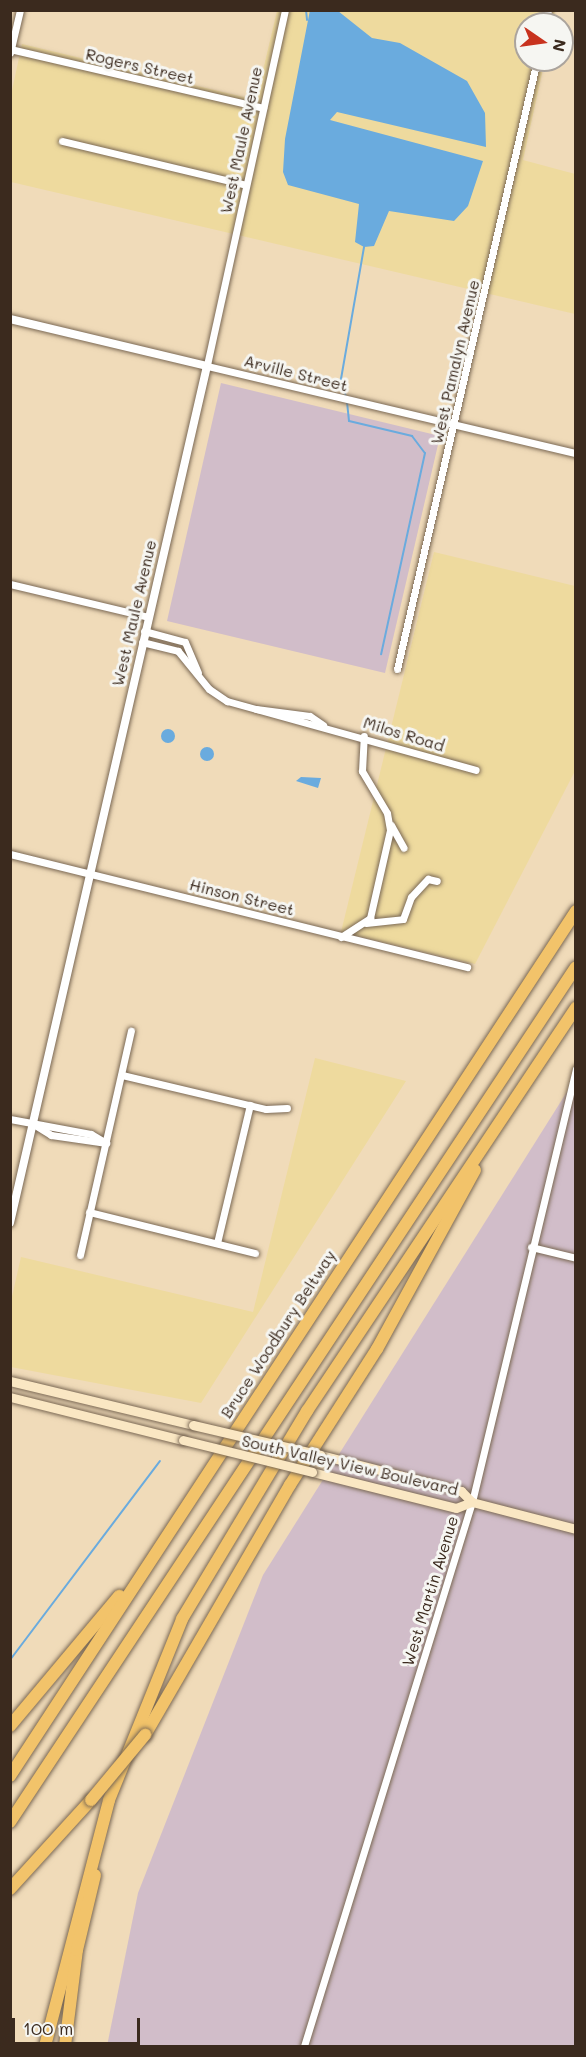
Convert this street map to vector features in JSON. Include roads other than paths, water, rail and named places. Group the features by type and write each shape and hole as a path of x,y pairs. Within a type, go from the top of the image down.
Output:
{"highway":[{"name":"Bruce Woodbury Beltway","path":"10,1776 152,1555 576,911"},
{"path":"10,1822 576,967"},
{"path":"45,2046 109,1800 150,1690 226,1538 576,1008"},
{"path":"10,1889 92,1800 145,1735 278,1504 377,1349 508,1108"},
{"path":"10,1726 152,1555"},
{"path":"65,2046 77,1950 109,1800"}],"main road":[{"name":"South Valley View Boulevard","path":"10,1382 321,1455 460,1491 472,1502 576,1529"},
{"name":"South Valley View Boulevard","path":"10,1397 456,1508 472,1502"}],"street":[{"path":"11,51 20,10"},
{"name":"West Maule Avenue","path":"10,1223 144,631 207,366 285,10"},
{"name":"Rogers Street","path":"11,51 263,108"},
{"name":"West Pamalyn Avenue","path":"397,669 455,427 534,72"},
{"path":"62,141 246,185"},
{"name":"Arville Street","path":"10,319 455,427 576,453"},
{"path":"10,584 148,617"},
{"name":"Milos Road","path":"144,631 188,645 199,675"},
{"name":"Milos Road","path":"142,642 178,651 222,699 256,709 310,716 322,724 476,770"},
{"path":"364,736 362,771 404,848"},
{"path":"341,937 363,924 373,912 390,822"},
{"name":"Hinson Street","path":"10,854 467,968"},
{"path":"363,924 403,918 411,897 428,879 437,881"},
{"path":"80,1255 131,1032"},
{"name":"West Martin Avenue","path":"304,2046 472,1502 531,1247 576,1068"},
{"path":"122,1075 250,1105 287,1108"},
{"path":"217,1243 250,1105"},
{"path":"10,1119 91,1134 106,1143"},
{"path":"89,1212 255,1253"},
{"path":"531,1247 576,1258"}],"water":[{"path":"310,10 338,11 372,38 400,43 467,81 485,113 486,147 337,112 330,120 483,161 468,206 454,221 389,211 374,246 364,247 355,242 359,204 288,185 283,172 285,139"},
{"path":"165,729 171,729 175,736 171,743 165,743 161,739 161,733"},
{"path":"204,747 210,747 214,754 210,761 204,761 200,757 200,751"},
{"path":"301,777 321,778 318,788 296,781"}],"waterway":[{"path":"306,10 307,20"},
{"path":"346,397 341,379 364,247"},
{"path":"347,402 349,421 412,436 425,453 381,654"},
{"path":"10,1660 160,1461"}]}
